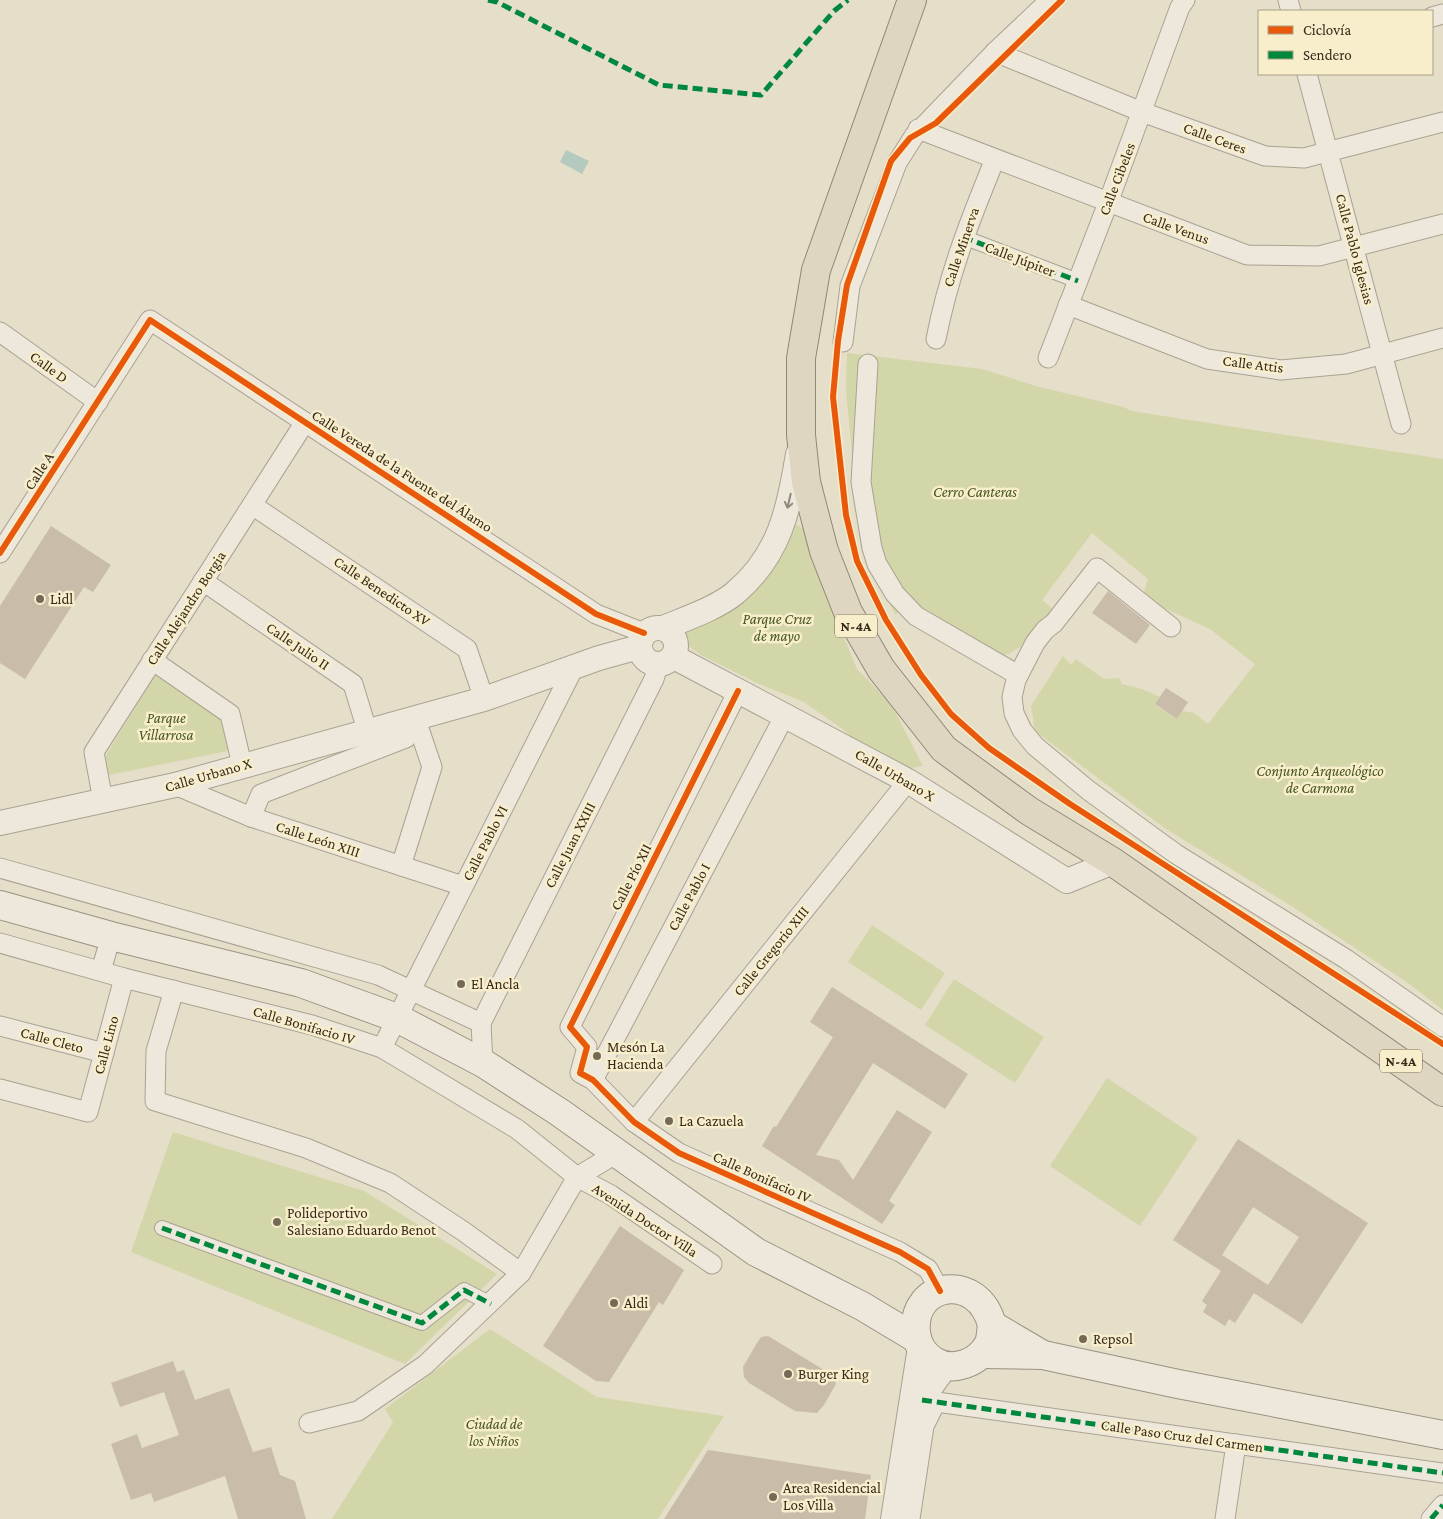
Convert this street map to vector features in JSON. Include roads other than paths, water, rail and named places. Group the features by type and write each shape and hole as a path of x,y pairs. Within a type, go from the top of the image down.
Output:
{"highway":[{"name":"N-4A","path":"912,0 816,270 801,358 801,435 806,482 824,552 848,612 881,669 944,749 1029,811 1113,862 1443,1092"},
{"name":"N-4A","path":"1358,1031 1443,1074"}],"main road":[{"path":"0,905 111,936 301,983 397,1018 483,1063 559,1112 756,1252 862,1306 918,1343 933,1361 946,1366 959,1366 971,1362 982,1354 990,1341 992,1325 989,1312 978,1297 966,1291 952,1289 940,1291 928,1298 920,1309 915,1323 918,1343"},
{"path":"862,1306 920,1309"},
{"path":"992,1325 1043,1355"},
{"path":"982,1354 1043,1355 1178,1384 1443,1435"}],"street":[{"path":"843,342 850,286 897,163 918,129 994,52 1050,0"},
{"name":"Calle Cibeles","path":"1048,358 1108,203 1180,7 1185,0"},
{"name":"Calle Ceres","path":"994,52 1142,112 1265,156 1304,158 1443,122"},
{"name":"Calle Pablo Iglesias","path":"1307,75 1401,424"},
{"name":"Calle Venus","path":"918,129 1248,255 1319,256 1443,224"},
{"name":"Calle Minerva","path":"936,339 945,296 962,237 995,159"},
{"name":"Calle Júpiter","path":"962,237 1078,281"},
{"name":"Calle Attis","path":"1068,305 1207,358 1281,370 1346,364 1443,338"},
{"name":"Calle A","path":"0,553 150,320"},
{"name":"Calle Vereda de la Fuente del Álamo","path":"150,320 596,614 649,636"},
{"name":"Calle D","path":"0,332 98,402"},
{"path":"868,364 862,482 872,548 877,564 895,594 916,616 1018,675"},
{"name":"Calle Alejandro Borgia","path":"103,801 94,752 304,422"},
{"name":"Calle Urbano X","path":"0,823 175,785 367,730 484,699 574,668 700,613 734,594 758,569 776,544 785,518 801,435"},
{"name":"Calle Benedicto XV","path":"252,505 468,649 484,699"},
{"path":"1170,626 1097,568 1054,624 1045,630 1028,654 1018,675 1012,697 1014,713 1025,734 1043,753 1096,796 1176,854 1346,959 1443,1027"},
{"name":"Calle Julio II","path":"202,581 353,684 367,730"},
{"name":"Calle Urbano X","path":"649,636 644,660 666,661 738,691 785,715 908,781 1067,881 1113,862"},
{"path":"649,636 674,636 677,646 666,661"},
{"path":"152,660 230,714 242,765"},
{"name":"Calle Juan XXIII","path":"480,1023 654,680 666,661"},
{"name":"Calle Pablo VI","path":"382,1048 574,668"},
{"name":"Calle Pío XII","path":"586,1076 587,1047 570,1027 738,691"},
{"name":"Calle Pablo I","path":"586,1076 785,715"},
{"path":"251,817 261,794 406,738 415,717"},
{"path":"401,866 432,767 415,717"},
{"name":"Calle Gregorio XIII","path":"634,1122 908,781"},
{"name":"Calle León XIII","path":"175,785 251,817 463,886"},
{"path":"0,868 378,974 480,1023 483,1063"},
{"path":"102,971 111,936"},
{"name":"Calle Bonifacio IV","path":"0,943 124,978 312,1026 382,1048 517,1129 577,1177"},
{"name":"Calle Lino","path":"0,1090 88,1112 124,978"},
{"path":"174,990 156,1051 155,1102 306,1148 390,1183 463,1231 521,1273"},
{"name":"Calle Cleto","path":"0,1026 104,1053"},
{"name":"Calle Bonifacio IV","path":"586,1076 634,1122 679,1153 900,1252 928,1270 940,1291"},
{"path":"309,1423 358,1411 425,1365 491,1304 521,1273 577,1177 617,1153"},
{"name":"Avenida Doctor Villa","path":"577,1177 611,1195 712,1264"},
{"path":"162,1228 422,1323 464,1290 491,1304"},
{"path":"893,1519 918,1343"},
{"path":"910,1519 929,1400 946,1366"},
{"path":"907,1420 929,1400"},
{"name":"Calle Paso Cruz del Carmen","path":"929,1400 1443,1473"},
{"path":"1225,1519 1236,1444"},
{"path":"1431,1519 1443,1505"}],"place":[{"name":"Lidl","path":"40,599"},
{"name":"El Ancla","path":"461,984"},
{"name":"Mesón La Hacienda","path":"597,1056"},
{"name":"La Cazuela","path":"669,1121"},
{"name":"Polideportivo Salesiano Eduardo Benot","path":"277,1222"},
{"name":"Aldi","path":"614,1303"},
{"name":"Repsol","path":"1083,1339"},
{"name":"Burger King","path":"788,1374"},
{"name":"Area Residencial Los Villa","path":"773,1497"}],"park label":[{"name":"Cerro Canteras","path":"975,492"},
{"name":"Parque Cruz de mayo","path":"777,628"},
{"name":"Parque Villarrosa","path":"166,726"},
{"name":"Conjunto Arqueológico de Carmona","path":"1320,780"},
{"name":"Ciudad de los Niños","path":"494,1432"}]}
